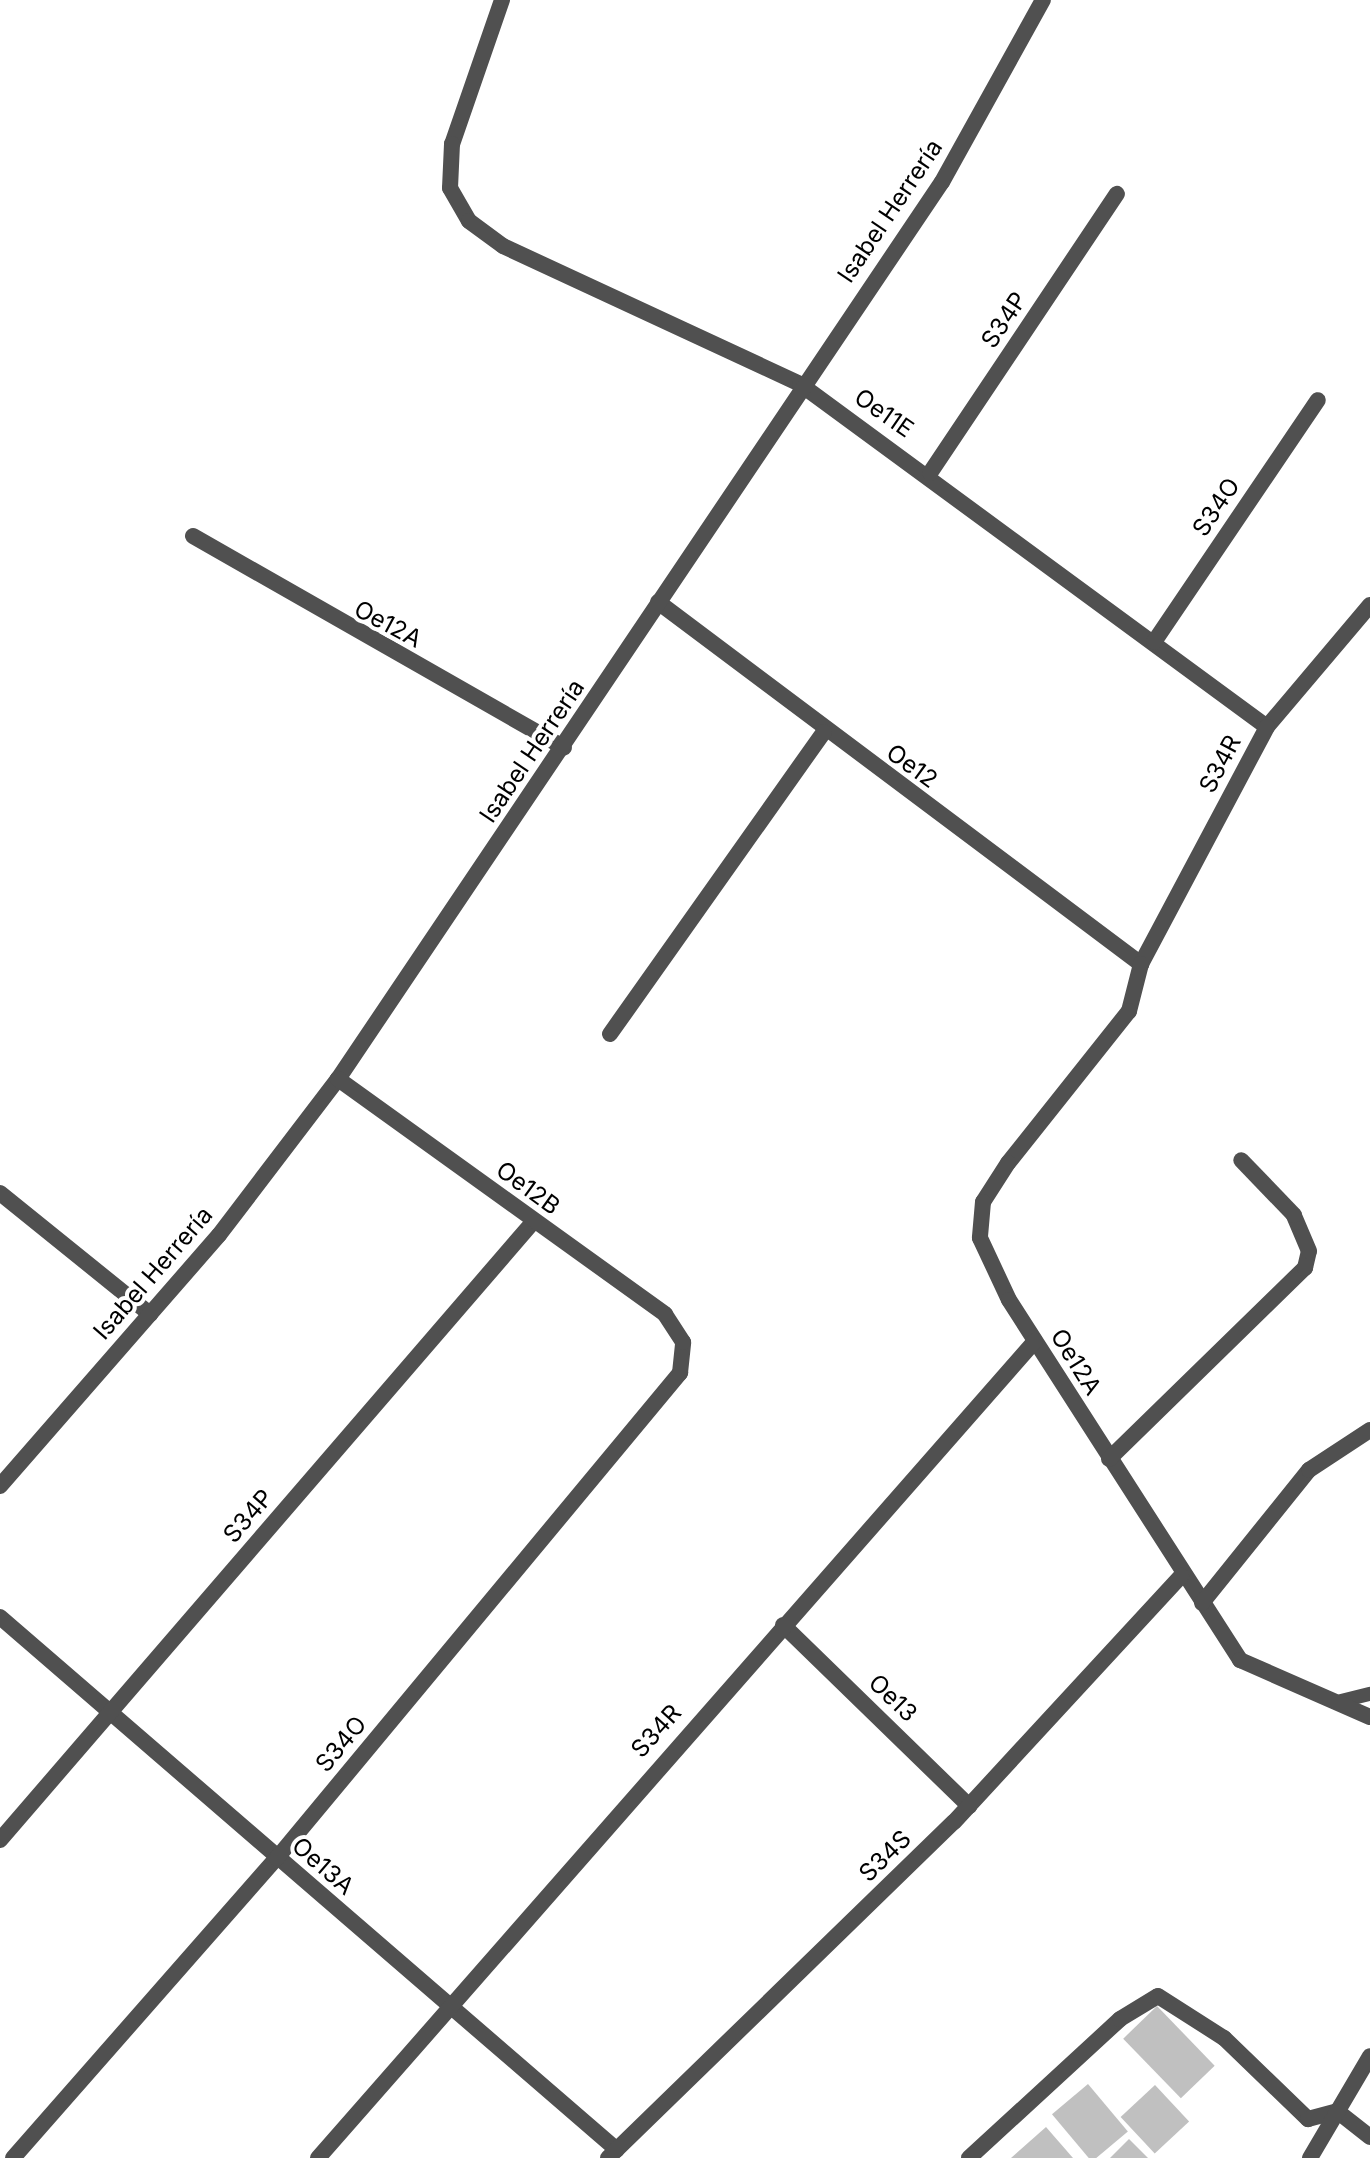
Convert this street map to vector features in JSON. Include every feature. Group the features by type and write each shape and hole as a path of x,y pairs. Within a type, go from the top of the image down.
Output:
{"street":[{"name":"Oe11E","path":"502,0 452,144 450,188 469,221 503,246 800,384 930,473 1267,727"},
{"name":"Isabel Herrería","path":"0,1486 150,1314 338,1079 564,748 800,384 942,182 1043,0"},
{"name":"S34P","path":"930,473 1117,194"},
{"name":"S34O","path":"1154,642 1318,400"},
{"name":"Oe12A","path":"193,536 564,748"},
{"name":"Oe12","path":"658,602 824,732 1141,964"},
{"name":"S34R","path":"1141,964 1267,727 1370,605"},
{"path":"610,1034 824,732"},
{"name":"Oe12A","path":"1141,964 1129,1011 983,1202 980,1238 1035,1341 1181,1576 1240,1660 1341,1701 1370,1717"},
{"name":"Oe12B","path":"338,1079 665,1314 683,1342"},
{"path":"1109,1459 1305,1268 1309,1251 1294,1215 1241,1160"},
{"path":"0,1193 150,1314"},
{"name":"S34P","path":"0,1840 533,1222"},
{"name":"S34R","path":"318,2158 446,2004 1035,1341"},
{"name":"S34O","path":"13,2158 274,1855 680,1373 683,1342"},
{"path":"1202,1603 1309,1470 1370,1430"},
{"name":"S34S","path":"613,2154 969,1806 1181,1576"},
{"name":"Oe13A","path":"0,1617 446,2004 613,2154"},
{"name":"Oe13","path":"783,1625 969,1806"},
{"path":"969,2158 1120,2019 1158,1996 1224,2038 1308,2119 1337,2111"},
{"path":"1310,2158 1370,2056"},
{"path":"1337,2111 1370,2137"}],"lane":[{"path":"1341,1701 1370,1694"}],"building":[{"path":"1157,2006 1215,2066 1181,2098 1123,2039"},
{"path":"1088,2084 1128,2131 1096,2158 1089,2158 1052,2114"},
{"path":"1155,2085 1189,2122 1155,2154 1121,2117"},
{"path":"1046,2127 1073,2158 1011,2158"},
{"path":"1129,2139 1148,2158 1110,2158"}]}
